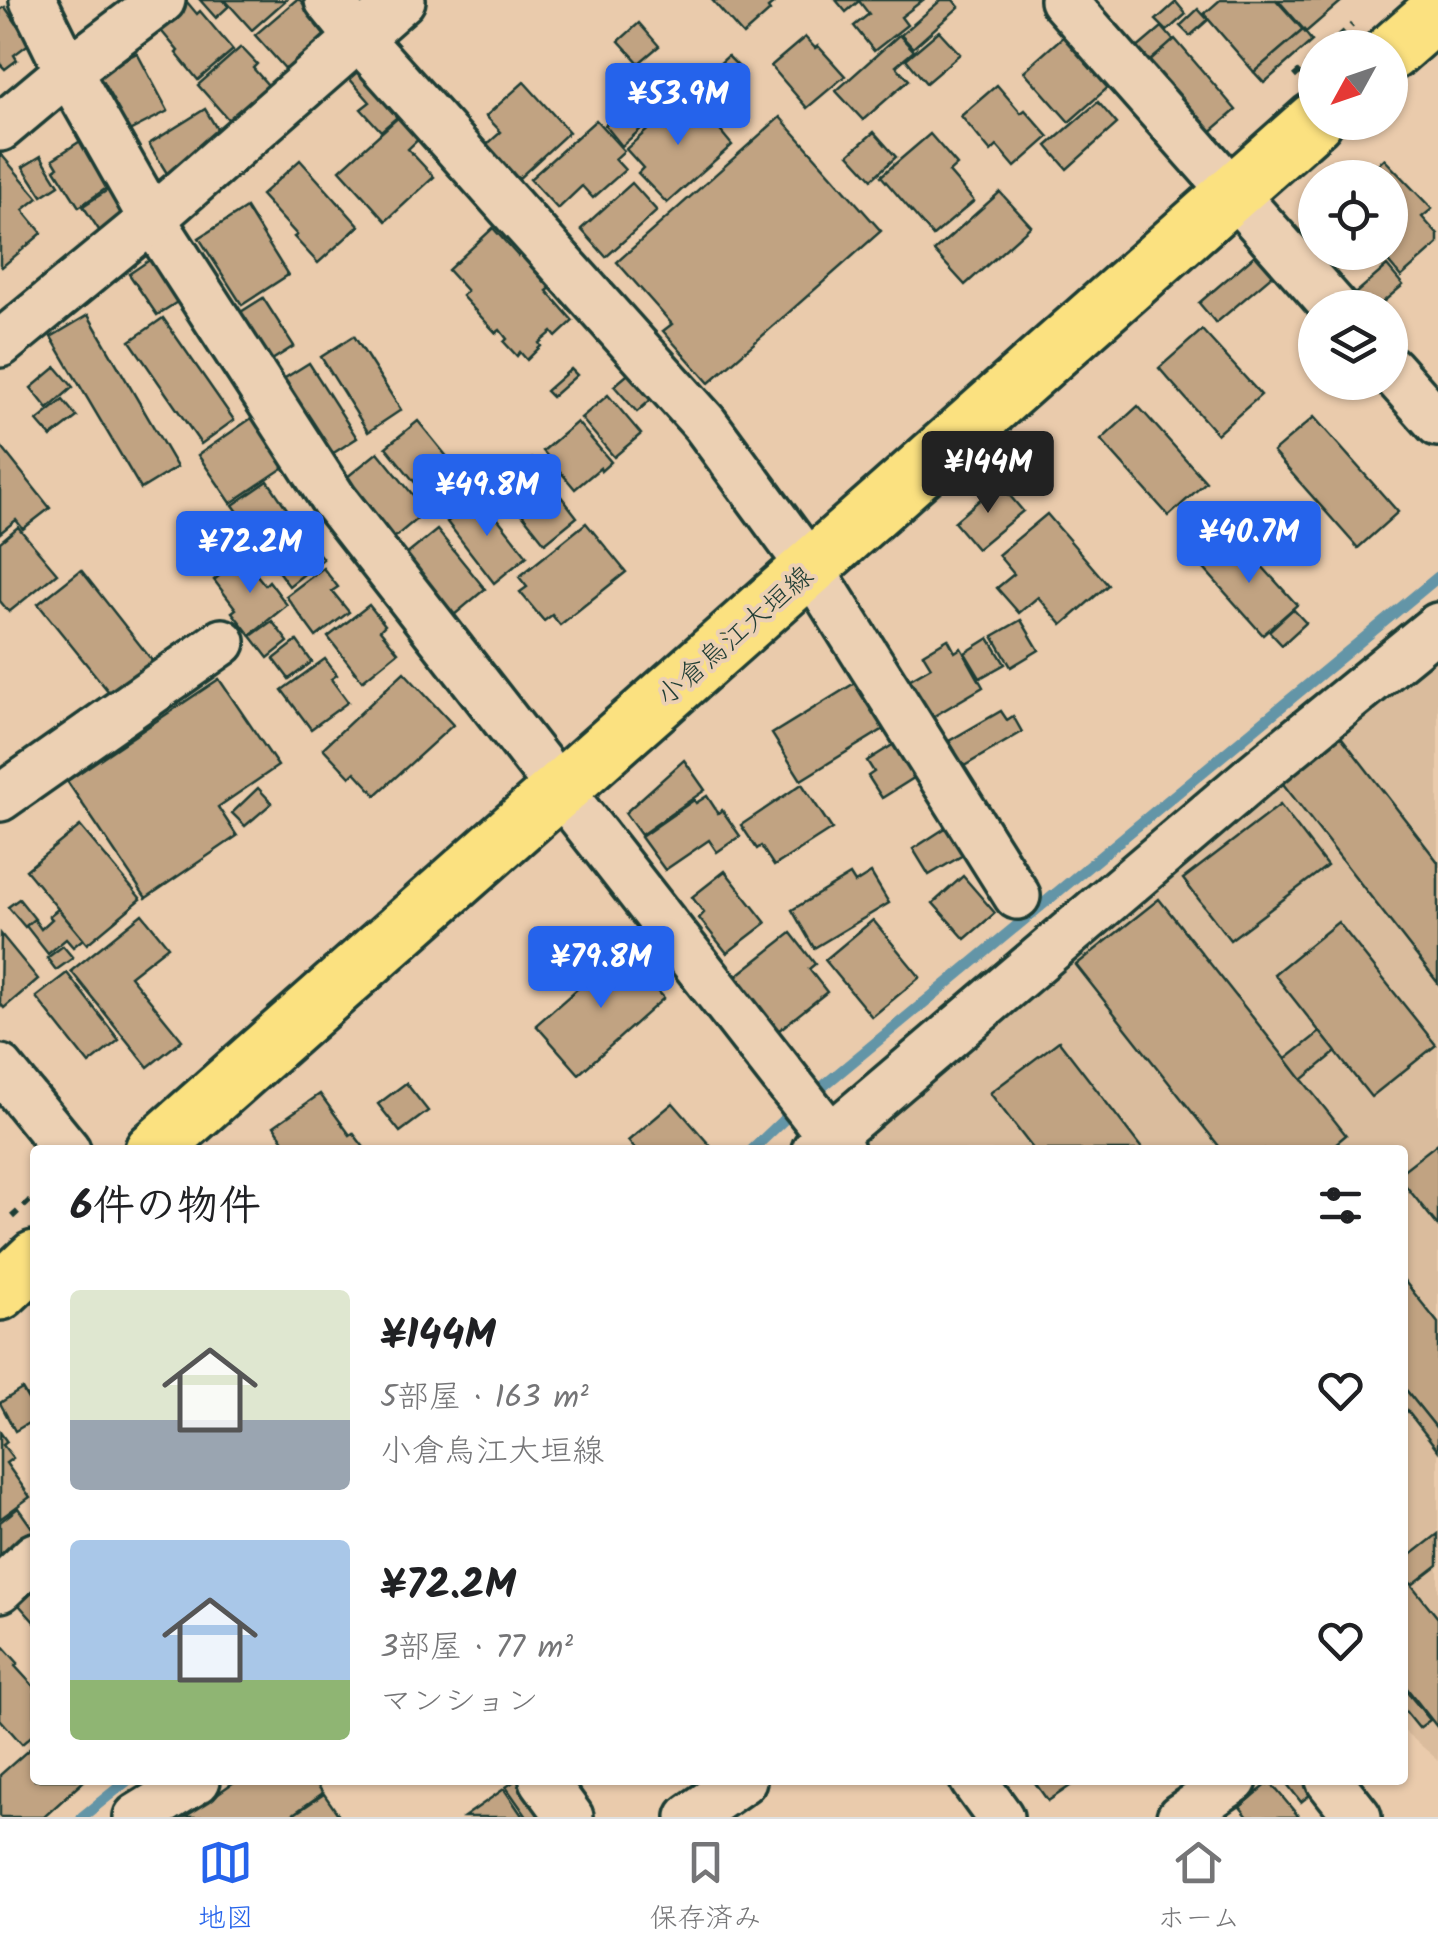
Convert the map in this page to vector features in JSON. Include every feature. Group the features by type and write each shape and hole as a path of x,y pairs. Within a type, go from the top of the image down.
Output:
{"main road":[{"path":"1408,38 1438,11"},
{"name":"小倉烏江大垣線","path":"159,1145 1298,135"},
{"path":"0,1292 30,1264"}],"street":[{"path":"33,0 152,219 334,500 791,1086 827,1140 1254,776 1438,626"},
{"path":"0,128 68,70 162,0"},
{"path":"328,0 705,424 810,568 1017,896"},
{"path":"0,344 152,219 402,0"},
{"path":"1063,0 1319,290"},
{"path":"1408,389 1438,422"},
{"path":"0,798 222,642"},
{"path":"0,1068 63,1145"},
{"path":"0,1589 30,1561"},
{"path":"137,1817 189,1785"},
{"path":"546,1785 570,1817"},
{"path":"690,1817 736,1785"},
{"path":"977,1785 1000,1817"},
{"path":"1180,1817 1227,1785"},
{"path":"1333,1785 1358,1817"}],"shaded area":[{"path":"1438,653 1438,1760 1408,1734 1408,1145 868,1145 857,1131"}],"building":[{"path":"200,0 223,0 229,6 216,18"},
{"path":"225,0 286,0 252,30"},
{"path":"296,0 319,22 316,25 329,41 290,74 255,35"},
{"path":"712,0 770,0 773,4 743,35"},
{"path":"836,0 923,0 901,17 907,25 874,51 854,26 869,14 859,1 846,12"},
{"path":"941,0 953,0 959,7 913,48 901,35"},
{"path":"1220,0 1276,0 1303,30 1298,30 1298,34 1254,72 1204,14"},
{"path":"1278,0 1343,0 1308,30"},
{"path":"187,2 197,14 200,11 233,50 198,80 158,27"},
{"path":"1176,2 1186,14 1167,31 1156,20"},
{"path":"5,7 30,43 14,55 17,60 5,69 0,64 0,10"},
{"path":"1198,9 1208,20 1190,36 1180,26"},
{"path":"639,23 659,46 639,63 619,41"},
{"path":"1162,27 1174,41 1146,64 1135,50"},
{"path":"939,31 960,54 926,83 906,59"},
{"path":"1067,33 1112,84 1069,122 1024,71"},
{"path":"1298,34 1298,53 1264,83 1254,72"},
{"path":"899,35 914,51 896,66 909,80 863,120 836,91"},
{"path":"805,37 845,76 807,108 771,66"},
{"path":"1175,39 1236,110 1208,134 1147,64"},
{"path":"241,47 274,92 235,127 198,85"},
{"path":"137,53 168,111 127,132 97,74"},
{"path":"728,56 740,68 717,89 706,76"},
{"path":"362,65 403,112 381,131 361,109 370,102 348,77"},
{"path":"524,82 569,132 516,181 484,147 501,132 486,116"},
{"path":"997,85 1049,137 1015,167 997,146 991,152 961,116"},
{"path":"689,93 732,145 667,203 638,173 643,168 626,149"},
{"path":"1098,102 1117,124 1067,169 1047,146"},
{"path":"205,109 220,134 171,180 149,144"},
{"path":"624,109 641,129 622,146 605,125"},
{"path":"403,113 423,135 408,149 434,177 386,221 340,170"},
{"path":"780,117 881,231 709,383 663,331 672,324 617,262"},
{"path":"596,120 624,151 615,159 625,170 593,198 582,186 558,209 530,179"},
{"path":"874,132 896,157 872,179 849,154"},
{"path":"930,134 957,165 949,172 974,201 933,236 881,176"},
{"path":"82,140 111,185 79,207 55,169 58,167 53,159"},
{"path":"0,153 38,198 23,210 42,233 2,267 0,264"},
{"path":"41,156 59,185 42,196 23,167"},
{"path":"300,160 359,226 318,263 261,195"},
{"path":"632,183 657,211 606,257 581,229"},
{"path":"1408,184 1432,209 1422,217 1438,235 1438,244 1401,277 1395,270 1408,270"},
{"path":"111,188 129,215 105,239 83,206"},
{"path":"1000,192 1031,226 965,285 934,251"},
{"path":"246,208 288,275 242,305 199,238"},
{"path":"493,228 552,287 547,291 573,321 556,337 552,332 539,343 541,346 527,360 520,352 517,356 504,342 507,339 500,330 496,333 462,296 467,291 448,270"},
{"path":"1256,254 1274,274 1216,323 1199,303"},
{"path":"154,257 182,299 157,315 129,274"},
{"path":"1382,270 1390,270 1403,285 1397,290 1359,290"},
{"path":"263,298 294,346 264,365 233,317"},
{"path":"88,315 177,467 141,489 51,337"},
{"path":"163,318 234,420 201,444 130,341"},
{"path":"1202,330 1261,395 1217,434 1159,368"},
{"path":"354,336 401,410 368,432 321,357"},
{"path":"309,363 357,438 324,459 277,383"},
{"path":"56,367 73,387 48,409 31,388"},
{"path":"571,369 577,375 552,397 546,391"},
{"path":"633,370 655,396 637,412 614,386"},
{"path":"608,395 641,434 614,457 581,418"},
{"path":"63,400 77,417 51,437 37,421"},
{"path":"1138,406 1206,482 1169,516 1101,440"},
{"path":"256,415 289,464 231,503 198,455"},
{"path":"1314,417 1398,512 1358,548 1273,452"},
{"path":"418,421 466,480 434,506 386,447"},
{"path":"577,422 611,462 575,489 543,451"},
{"path":"0,445 50,508 23,529 16,520 0,533"},
{"path":"378,452 426,511 394,538 346,478"},
{"path":"532,459 577,517 545,543 499,485"},
{"path":"268,481 287,509 255,531 233,505"},
{"path":"999,483 1023,511 977,549 954,522"},
{"path":"480,496 527,556 494,583 447,522"},
{"path":"1047,514 1108,585 1062,625 1038,597 1019,613 997,588 1014,574 998,555"},
{"path":"290,517 323,559 289,586 257,543"},
{"path":"586,523 626,572 560,625 552,615 544,621 520,592 527,587 519,577"},
{"path":"18,527 57,573 9,612 0,601 0,542"},
{"path":"437,530 485,589 453,616 405,556"},
{"path":"1222,542 1232,552 1241,543 1297,605 1263,635 1199,563"},
{"path":"242,557 265,585 269,581 287,605 250,635 214,580"},
{"path":"323,568 338,587 332,591 349,612 316,637 286,596"},
{"path":"81,570 158,668 117,702 38,604"},
{"path":"369,605 385,625 380,630 398,652 362,681 328,637"},
{"path":"1293,609 1306,623 1282,645 1269,631"},
{"path":"1021,620 1039,650 1011,667 993,636"},
{"path":"272,621 288,642 268,658 251,636"},
{"path":"989,638 1005,664 980,678 965,653"},
{"path":"948,639 955,652 961,648 983,687 929,719 907,681 931,667 923,654"},
{"path":"297,641 312,662 289,679 274,659"},
{"path":"325,659 337,675 331,679 348,702 311,729 282,690"},
{"path":"404,672 453,725 376,795 355,772 350,777 323,748"},
{"path":"219,679 278,766 218,807 237,836 146,898 67,781"},
{"path":"858,681 887,727 801,780 772,734"},
{"path":"1001,711 1007,720 1013,716 1022,732 959,769 950,755 955,751 949,741"},
{"path":"1339,734 1438,862 1438,983 1280,780"},
{"path":"899,741 920,774 882,798 868,776 874,772 867,761"},
{"path":"684,760 705,790 641,835 625,813"},
{"path":"802,784 832,829 774,866 741,825"},
{"path":"258,788 272,803 245,826 232,813"},
{"path":"707,796 740,836 717,852 709,840 665,870 641,837 694,800 696,803"},
{"path":"1280,805 1327,866 1230,940 1183,879"},
{"path":"80,826 141,899 87,944 26,870"},
{"path":"947,827 963,855 929,875 913,849"},
{"path":"725,871 766,923 727,953 699,918 704,913 692,897"},
{"path":"871,873 889,903 814,948 792,910 850,875 855,883"},
{"path":"963,876 995,913 965,939 933,903"},
{"path":"19,899 35,919 25,927 8,907"},
{"path":"1159,899 1346,1135 1334,1145 1218,1145 1076,965"},
{"path":"58,909 83,939 73,947 66,939 48,954 26,926 34,919 41,929"},
{"path":"142,914 168,946 130,976 182,1040 148,1067 71,971"},
{"path":"873,920 920,977 872,1017 825,960"},
{"path":"1338,922 1436,1045 1371,1097 1274,974"},
{"path":"791,933 815,964 809,969 827,992 778,1031 735,977"},
{"path":"1,934 38,979 4,1008 0,1003"},
{"path":"63,946 73,958 56,970 47,958"},
{"path":"636,949 653,968 645,976 664,998 579,1074 536,1025 602,967 605,971 625,953 628,956"},
{"path":"67,973 119,1040 89,1064 36,997"},
{"path":"1320,1032 1336,1052 1302,1080 1286,1059"},
{"path":"1059,1041 1139,1145 1030,1145 990,1093"},
{"path":"406,1083 428,1111 400,1132 378,1104"},
{"path":"320,1094 350,1135 353,1133 362,1145 287,1145 274,1126"},
{"path":"673,1103 710,1145 632,1145 628,1141"},
{"path":"1438,1143 1438,1226 1408,1188 1408,1166"},
{"path":"1408,1286 1438,1323 1438,1430 1408,1392"},
{"path":"22,1389 30,1403 30,1422 15,1431 0,1403"},
{"path":"1408,1392 1438,1430 1438,1450 1408,1412"},
{"path":"0,1432 7,1442 3,1445 13,1458 6,1463 30,1497 0,1519"},
{"path":"18,1508 30,1525 30,1546 0,1567 0,1522"},
{"path":"1438,1534 1438,1565 1412,1585 1408,1580 1408,1557"},
{"path":"1408,1580 1438,1618 1438,1728 1408,1690"},
{"path":"30,1582 30,1617 12,1597"},
{"path":"0,1643 30,1682 30,1737 22,1744 0,1719"},
{"path":"1408,1693 1430,1720 1419,1728 1408,1714"},
{"path":"30,1748 30,1785 79,1785 44,1817 0,1817 0,1775"},
{"path":"230,1785 317,1785 323,1793 289,1817 184,1817"},
{"path":"531,1785 547,1817 527,1817 506,1787"},
{"path":"1037,1785 1072,1785 1048,1801"},
{"path":"1266,1785 1272,1785 1299,1817 1248,1817 1240,1807"},
{"path":"1288,1785 1310,1785 1315,1791 1301,1802"},
{"path":"504,1789 523,1817 464,1817"},
{"path":"324,1794 340,1817 290,1817"}],"waterway":[{"path":"810,1097 1438,577"},
{"path":"757,1145 796,1108"},
{"path":"82,1817 122,1785"}]}
